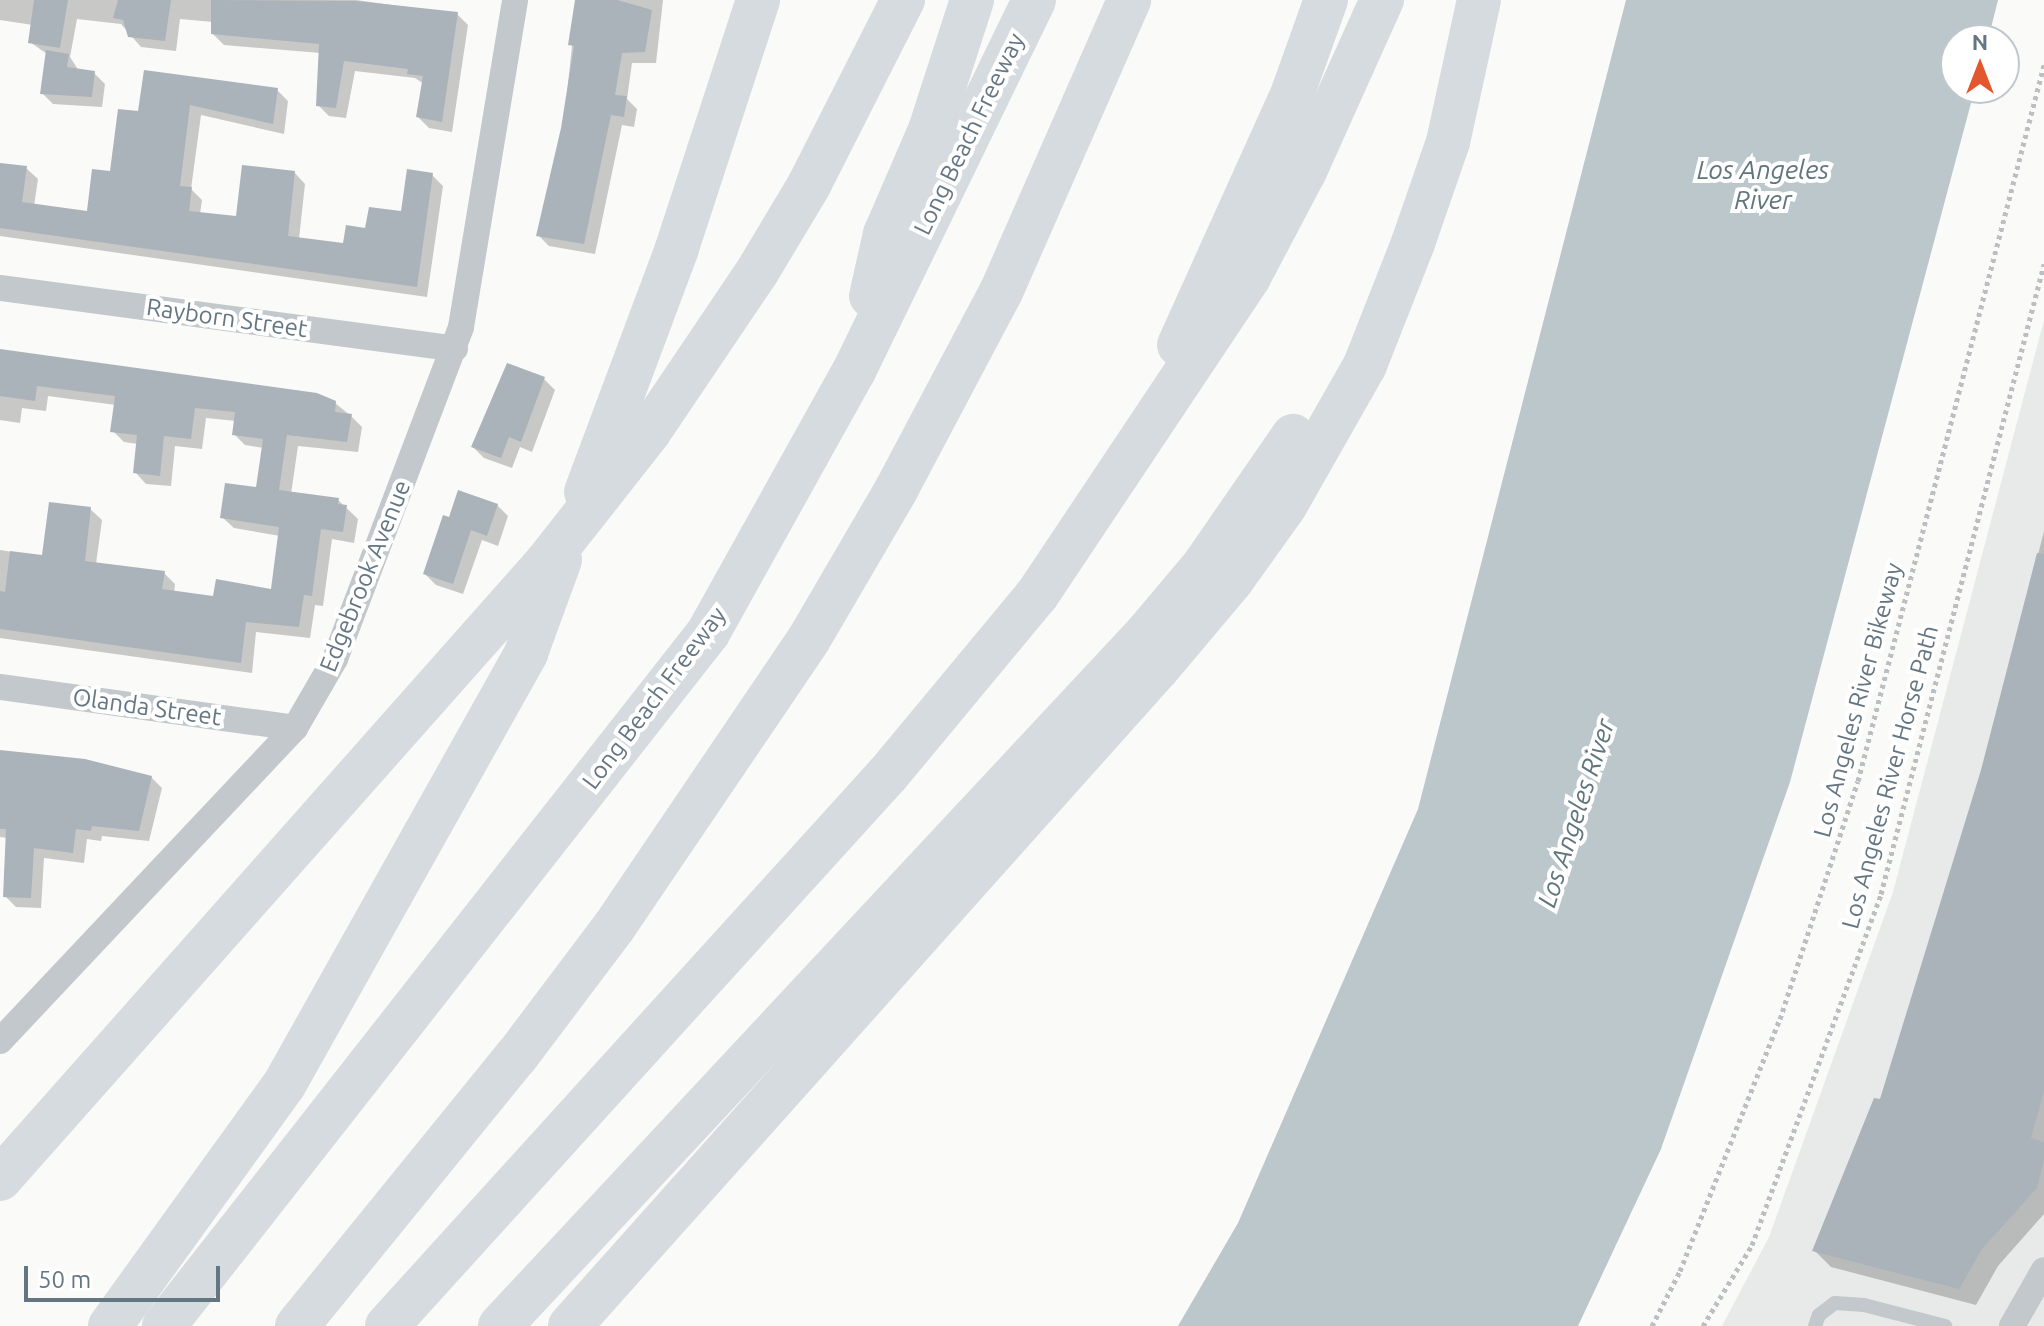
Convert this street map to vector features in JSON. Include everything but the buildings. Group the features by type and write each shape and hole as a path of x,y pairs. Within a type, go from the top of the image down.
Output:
{"highway":[{"path":"110,1326 284,1085 526,653 677,248 758,0"},
{"path":"0,1179 331,808 580,521 649,432 757,272 865,82 903,0"},
{"path":"854,371 885,234 930,130 972,0"},
{"name":"Long Beach Freeway","path":"164,1326 708,633 854,371 1034,0"},
{"path":"297,1326 516,1057 614,927 809,639 896,490 1001,292 1129,0"},
{"path":"1120,470 1293,92 1326,0"},
{"path":"387,1326 909,749 1037,595 1249,277 1305,171 1382,0"},
{"path":"570,1326 1232,580 1285,506 1365,365 1448,142 1479,0"},
{"path":"500,1326 1147,633 1262,484 1395,285"}],"street":[{"name":"Edgebrook Avenue","path":"0,1041 295,728 335,659 455,349 515,0"},
{"name":"Rayborn Street","path":"0,288 455,349"},
{"name":"Olanda Street","path":"0,687 295,728"},
{"path":"2012,1326 2044,1270"}],"lane":[{"path":"1815,1326 1824,1309 1846,1303 1945,1326"}],"path":[{"name":"Los Angeles River Bikeway","path":"1652,1326 1780,1019 1858,781 2044,65"},
{"name":"Los Angeles River Horse Path","path":"1703,1326 1752,1245 1881,894 2044,264"}],"shaded area":[{"path":"2044,320 2044,1326 1722,1326 1769,1237 1893,892"}],"water":[{"name":"Los Angeles River","path":"1626,0 1998,0 1992,24 1940,24 1940,104 1971,104 1790,782 1661,1149 1578,1326 1178,1326 1238,1223 1418,809"}]}
